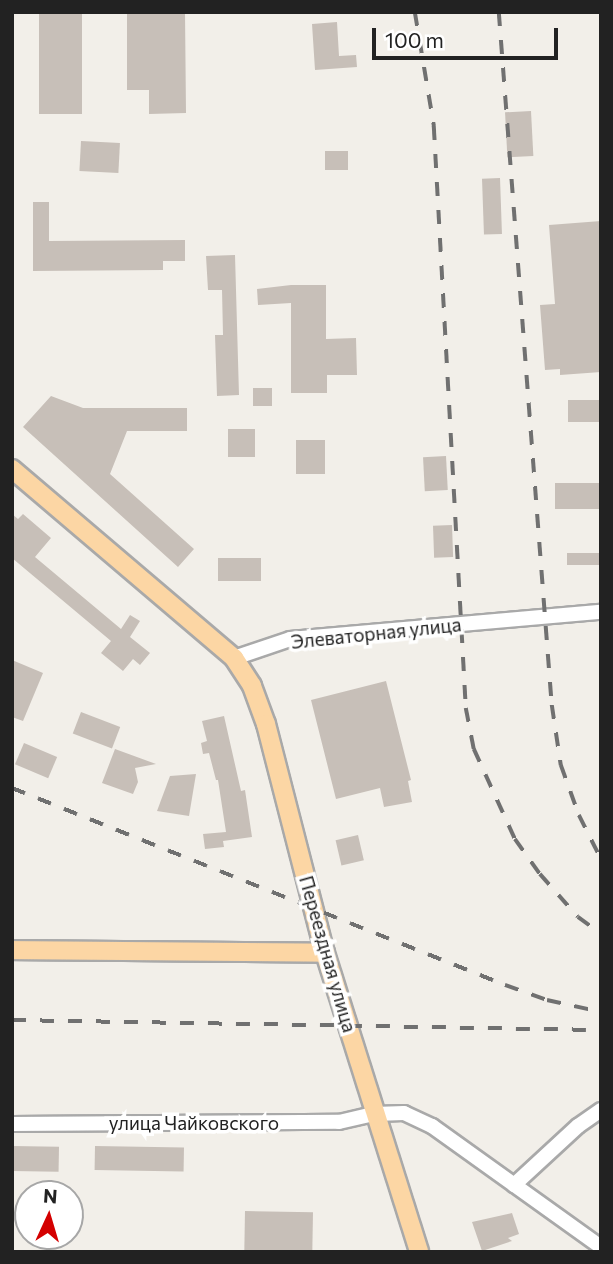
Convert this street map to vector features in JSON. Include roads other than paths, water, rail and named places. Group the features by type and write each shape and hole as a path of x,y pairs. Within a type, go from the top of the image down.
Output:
{"main road":[{"path":"12,469 234,658"},
{"name":"Переездная улица","path":"234,658 252,685 266,724 325,953 419,1252"},
{"path":"12,950 325,953"}],"street":[{"name":"Элеваторная улица","path":"234,658 290,639 601,612"},
{"path":"514,1185 578,1126 601,1110"},
{"name":"улица Чайковского","path":"12,1124 339,1122 375,1114 404,1112 432,1126 601,1247"}],"railway":[{"path":"415,12 434,126 466,708 474,749 515,839 540,874 578,917 601,934"},
{"path":"499,12 552,705 561,765 579,815 601,859"},
{"path":"12,788 505,985 547,1000 601,1012"},
{"path":"12,1020 601,1030"}]}
